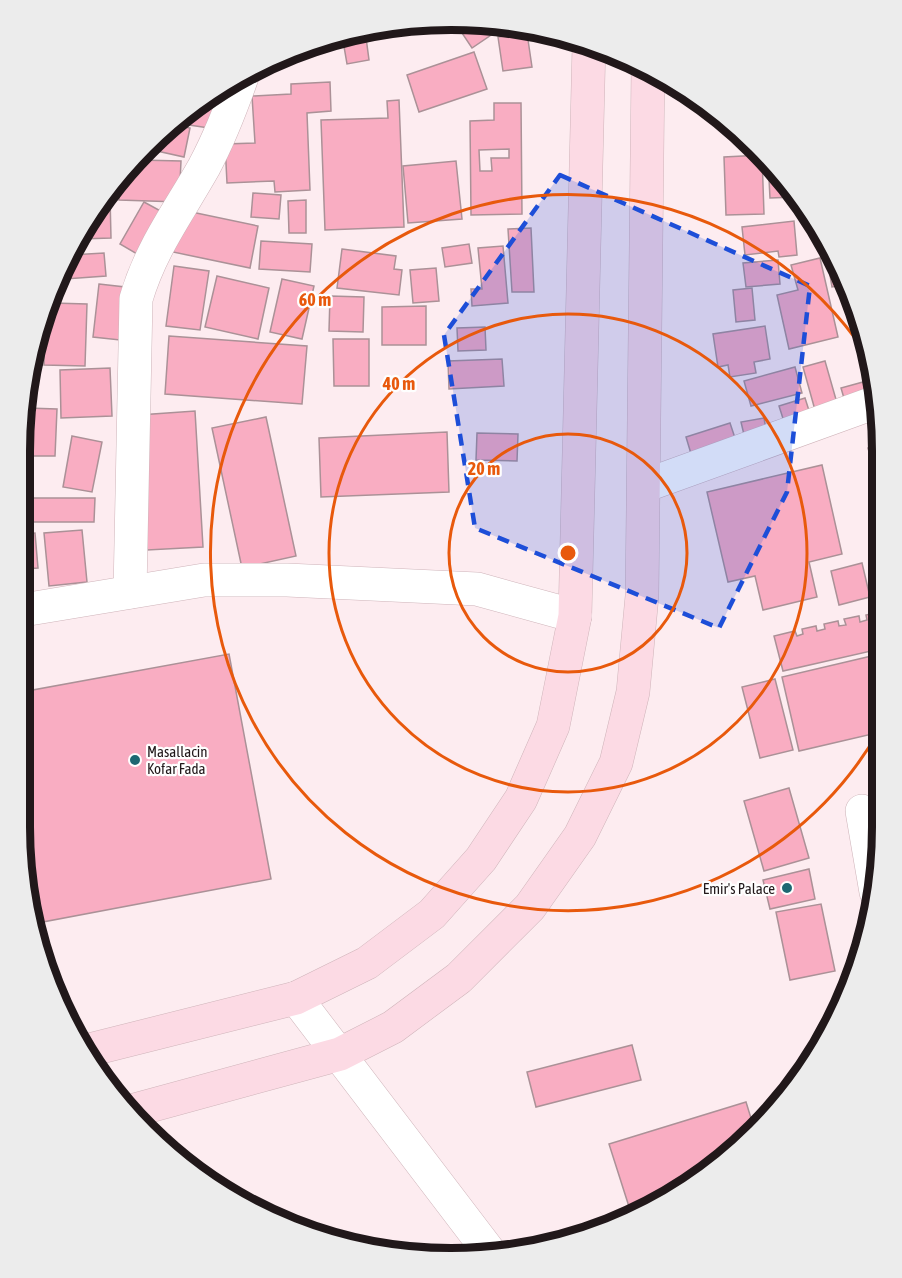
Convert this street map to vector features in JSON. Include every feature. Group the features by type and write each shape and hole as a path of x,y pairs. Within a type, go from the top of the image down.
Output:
{"main road":[{"path":"93,1049 296,998 367,963 432,914 481,859 521,799 553,726 576,616 588,53"},
{"path":"138,1109 340,1054 393,1027 459,978 530,908 580,836 616,763 633,692 642,596 648,79"}],"street":[{"path":"130,592 136,299 146,266 204,167 229,117 239,87"},
{"path":"644,486 869,405"},
{"path":"30,609 204,580 286,580 477,589 576,616"},
{"path":"862,812 870,860"},
{"path":"296,998 485,1246"}],"highlighted area":[{"path":"560,175 810,286 787,492 719,628 475,528 444,335"}],"building":[{"path":"460,30 494,33 472,48"},
{"path":"513,35 528,37 532,67 503,71 498,37"},
{"path":"366,39 369,60 347,64 343,44"},
{"path":"474,52 487,89 419,112 407,75"},
{"path":"330,82 331,111 307,113 310,190 275,192 274,181 227,183 225,144 255,143 252,96 291,94 291,84"},
{"path":"226,95 222,130 185,124 211,106"},
{"path":"399,100 404,227 325,230 321,120 388,118 387,101"},
{"path":"494,103 521,103 522,214 471,215 470,121 494,120","holes":["509,149 509,158 491,158 492,171 480,171 479,150"]},
{"path":"183,127 190,128 184,157 155,151"},
{"path":"751,156 762,167 764,214 726,215 724,157"},
{"path":"146,160 181,161 179,202 119,200 119,192"},
{"path":"456,161 462,219 408,223 403,166"},
{"path":"769,174 787,197 770,198"},
{"path":"253,193 281,195 279,219 251,217"},
{"path":"306,200 306,233 289,233 288,201"},
{"path":"144,202 168,215 144,258 120,244"},
{"path":"110,204 111,238 87,239"},
{"path":"182,210 258,226 250,268 173,252"},
{"path":"794,221 797,255 779,257 778,251 745,255 742,227"},
{"path":"531,228 534,292 512,292 508,229"},
{"path":"261,241 312,244 310,272 259,269"},
{"path":"469,244 472,263 445,267 442,248"},
{"path":"503,246 508,303 472,306 471,289 482,289 478,248"},
{"path":"342,249 396,256 394,269 402,270 399,295 337,288"},
{"path":"104,253 106,276 67,279 78,255"},
{"path":"820,258 838,337 789,349 777,295 798,290 791,265"},
{"path":"778,260 780,284 746,287 743,263"},
{"path":"828,263 838,286 832,287"},
{"path":"174,266 209,271 200,330 166,326"},
{"path":"436,268 439,301 413,303 410,270"},
{"path":"217,276 269,288 258,339 205,327"},
{"path":"282,279 314,286 302,339 270,332"},
{"path":"99,284 125,287 120,340 93,337"},
{"path":"752,288 755,320 736,322 733,290"},
{"path":"330,296 364,297 363,332 329,331"},
{"path":"57,303 87,304 85,366 44,365 45,340"},
{"path":"426,306 426,345 382,345 382,307"},
{"path":"765,326 770,359 754,362 756,373 730,377 728,365 718,367 713,334"},
{"path":"485,327 486,350 458,351 457,328"},
{"path":"169,336 307,346 302,404 165,394"},
{"path":"333,339 369,339 369,386 334,386"},
{"path":"502,359 504,386 449,389 448,361"},
{"path":"825,361 837,403 815,410 803,367"},
{"path":"795,367 802,393 751,406 744,381"},
{"path":"110,368 112,416 61,418 60,370"},
{"path":"863,382 868,399 846,405 841,388"},
{"path":"805,398 812,420 786,428 779,406"},
{"path":"33,408 57,409 55,456 33,456 33,444 30,444"},
{"path":"195,411 203,547 147,550 139,415"},
{"path":"266,417 296,556 242,568 212,428"},
{"path":"764,418 767,435 745,439 741,422"},
{"path":"730,423 737,444 692,457 686,437"},
{"path":"447,432 449,492 321,497 319,438"},
{"path":"477,433 518,434 517,461 476,460"},
{"path":"72,436 102,442 92,492 63,487"},
{"path":"872,447 872,463 868,448"},
{"path":"822,465 842,554 809,562 817,597 763,610 755,576 728,582 707,492"},
{"path":"30,498 95,498 94,522 30,522"},
{"path":"82,530 87,582 49,586 44,533"},
{"path":"35,533 38,568 30,569 30,534"},
{"path":"862,563 870,597 839,605 831,571"},
{"path":"872,614 872,651 783,671 774,636 795,631 797,636 803,634 802,629 816,626 817,631 825,629 824,624 838,621 839,626 846,625 844,619 859,616 860,622 867,620 866,615"},
{"name":"Masallacin Kofar Fada","path":"229,654 271,879 41,922 31,855 30,691"},
{"path":"872,656 872,734 799,751 782,677"},
{"path":"775,679 793,750 760,758 742,687"},
{"path":"789,788 809,858 764,871 744,801"},
{"path":"809,869 815,899 770,909 763,880"},
{"path":"821,904 835,971 790,980 776,912"},
{"path":"632,1045 641,1080 536,1107 527,1072"},
{"path":"746,1102 752,1122 729,1144 685,1177 630,1208 609,1144"}],"place":[{"name":"Masallacin Kofar Fada","path":"135,760"},
{"name":"Emir's Palace","path":"787,888"}]}
